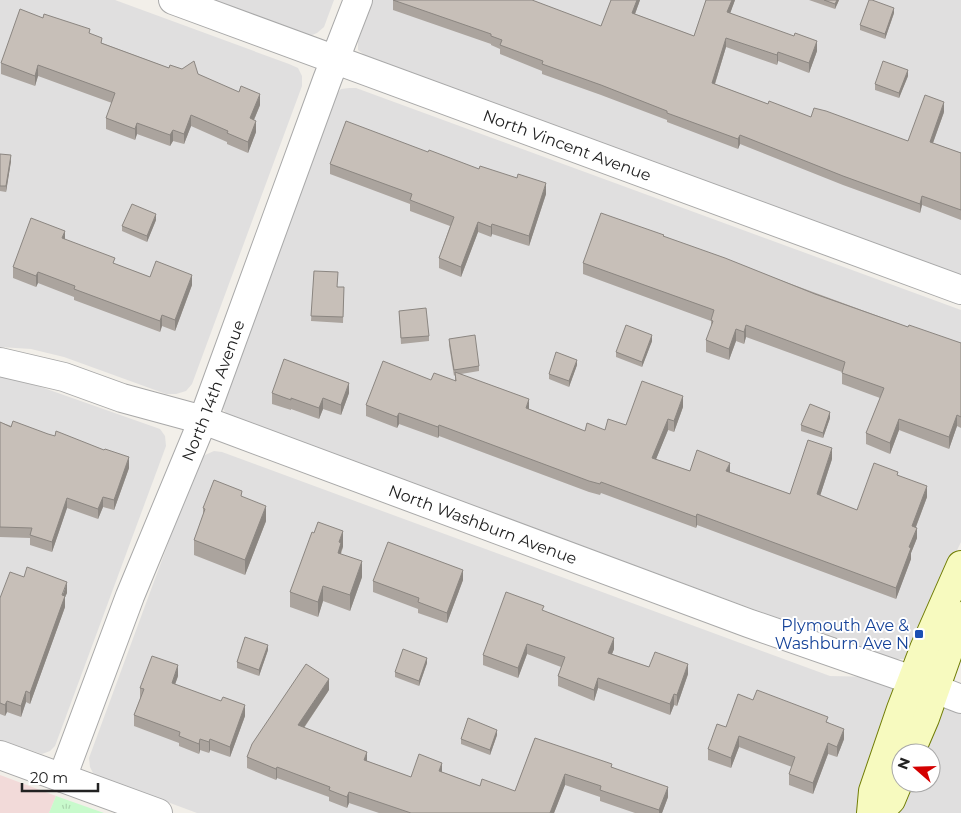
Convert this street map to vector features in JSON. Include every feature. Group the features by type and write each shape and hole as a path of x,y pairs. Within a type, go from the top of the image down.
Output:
{"street":[{"name":"North Vincent Avenue","path":"173,0 961,290"},
{"name":"North 14th Avenue","path":"62,778 130,596 204,420 358,0"},
{"name":"North Washburn Avenue","path":"0,362 64,377 122,398 204,420 748,624 924,684 961,699"},
{"path":"912,743 924,684 924,650 961,564"},
{"path":"871,813 873,791 924,684 961,616"},
{"path":"0,755 158,813"},
{"path":"878,813 891,800 894,793"}],"shaded area":[{"path":"0,0 115,0 289,64 298,68 302,76 302,86 192,384 186,391 166,394 64,357 31,349 0,347"},
{"path":"201,0 334,0 324,27 310,36"},
{"path":"373,0 961,0 961,275 366,56 358,50 358,41"},
{"path":"356,88 961,310 961,542 940,585 911,656 904,659 891,659 236,421 228,416 223,409 223,398 336,95 341,89"},
{"path":"0,377 24,381 160,429 165,436 166,446 55,746 50,751 42,754 0,740"},
{"path":"214,451 222,452 830,676 877,677 897,688 873,768 856,813 197,813 100,777 93,773 89,758 198,462 205,455"},
{"path":"941,704 961,708 961,813 889,813 900,793 941,793 941,743 923,743"},
{"path":"0,775 56,796 49,813 0,813"}],"green space":[{"path":"56,796 104,813 49,813"}],"building":[{"path":"393,0 532,0 601,26 611,0 637,0 632,13 694,36 706,0 732,0 727,12 794,36 795,33 817,41 809,63 778,52 777,55 726,38 712,83 768,104 769,101 811,117 814,108 826,111 908,141 925,95 944,102 930,142 961,153 961,210 922,196 920,204 740,135 738,139 667,113 667,111 601,85 542,64 543,61 500,45 502,40 491,36 491,34"},
{"path":"824,0 837,0 835,4"},
{"path":"869,0 894,8 885,34 860,25"},
{"path":"20,9 43,18 44,14 90,29 89,33 102,38 101,43 169,68 170,65 182,69 194,61 198,74 239,92 241,86 260,94 250,118 256,121 248,142 191,115 184,134 173,130 170,135 137,123 135,129 106,118 115,93 38,65 35,76 1,63"},
{"path":"883,61 908,70 899,93 875,84"},
{"path":"346,121 479,169 480,166 517,178 518,174 546,183 529,236 492,224 491,227 478,222 461,267 439,258 454,217 410,200 412,194 330,164"},
{"path":"0,154 11,155 6,186 0,186"},
{"path":"132,204 156,214 147,236 122,226"},
{"path":"601,213 725,258 815,294 908,327 909,325 961,343 961,417 957,415 949,437 899,419 890,443 866,433 884,388 842,373 845,362 746,325 744,332 736,329 729,349 706,340 713,321 711,320 714,310 583,263"},
{"path":"31,218 65,231 62,238 115,258 113,263 150,277 156,261 192,275 175,320 162,315 160,321 74,289 75,286 38,272 36,276 13,267"},
{"path":"314,271 338,272 337,287 344,287 343,317 311,316"},
{"path":"426,308 429,336 401,338 399,311"},
{"path":"626,325 652,335 642,362 616,352"},
{"path":"475,335 479,366 454,370 449,339"},
{"path":"556,352 577,360 569,381 549,374"},
{"path":"284,359 349,383 341,405 323,398 319,408 272,393"},
{"path":"383,361 431,380 434,373 456,381 455,372 529,399 526,408 585,431 587,423 605,430 608,419 626,425 642,381 683,396 674,421 668,419 652,458 690,471 697,450 730,463 726,471 790,494 808,440 832,448 817,494 857,510 874,463 898,472 897,475 927,486 912,526 917,528 909,547 911,548 896,588 697,514 696,517 601,482 600,484 589,481 439,425 438,427 399,413 397,417 366,405"},
{"path":"810,404 830,412 823,433 801,425"},
{"path":"13,421 55,436 56,431 104,450 129,457 114,500 103,497 98,509 67,498 52,542 30,535 32,528 0,527 0,422 11,427"},
{"path":"214,480 242,491 241,496 266,506 245,560 194,540 205,509 203,508"},
{"path":"318,522 343,531 338,553 362,561 350,595 323,586 318,602 290,592 312,532 314,533"},
{"path":"388,542 463,570 447,613 418,602 419,598 373,581"},
{"path":"27,567 67,582 62,595 65,596 30,693 26,691 21,706 7,701 5,705 0,703 0,598 10,572 24,577"},
{"path":"506,592 544,606 542,610 614,638 608,653 649,667 655,652 688,664 677,695 674,694 670,704 598,678 594,690 558,676 565,657 527,644 518,668 483,655"},
{"path":"245,637 268,645 259,670 237,662"},
{"path":"403,649 427,658 419,681 395,672"},
{"path":"152,656 178,665 172,683 221,701 223,697 245,705 230,747 210,739 209,742 200,739 199,744 179,736 180,732 134,715 144,689 140,688"},
{"path":"306,664 329,679 298,725 367,752 364,760 411,777 419,754 442,763 439,771 480,786 482,779 515,791 535,738 612,764 611,767 668,787 659,810 600,790 601,786 565,774 550,813 411,813 349,792 347,797 329,790 330,787 247,757 252,744"},
{"path":"757,690 828,717 826,722 844,729 837,747 828,743 813,783 789,774 795,757 739,736 731,758 708,749 717,724 726,727 738,694 753,700"},
{"path":"468,718 497,730 490,750 461,739"}],"place":[{"name":"Plymouth Ave & Washburn Ave N","path":"919,634"}]}
